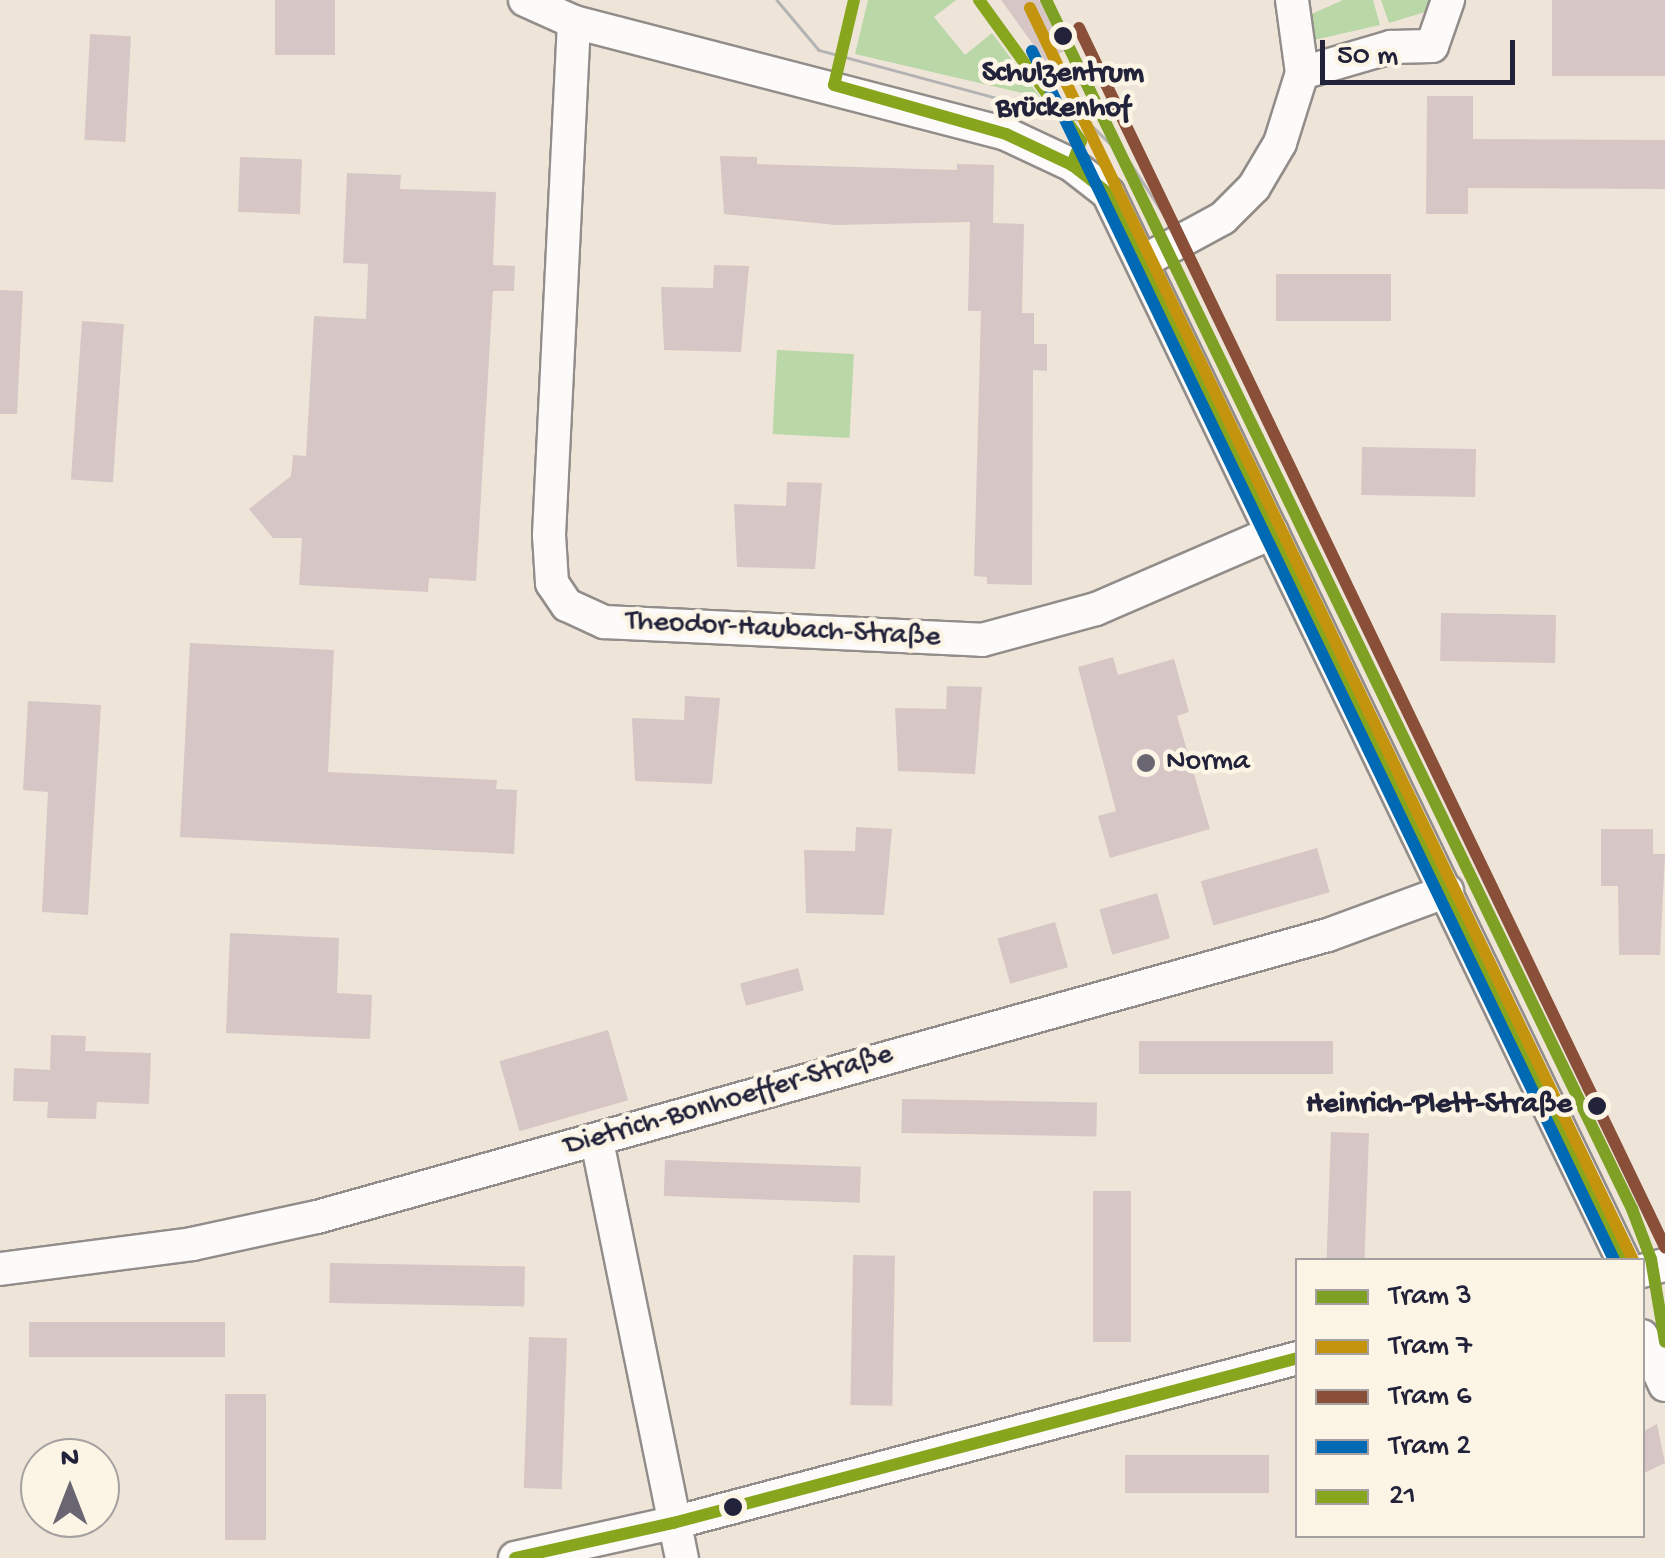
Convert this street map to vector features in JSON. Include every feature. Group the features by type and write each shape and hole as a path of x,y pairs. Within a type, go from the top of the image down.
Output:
{"street":[{"path":"525,0 574,22 1006,134 1072,165 1108,193 1623,1258"},
{"path":"1142,262 1223,218 1254,187 1280,143 1302,72 1292,0"},
{"path":"1302,72 1391,47 1432,46 1448,0"},
{"name":"Theodor-Haubach-Straße","path":"574,22 549,535 552,583 566,605 604,622 982,640 1096,609 1272,533"},
{"name":"Dietrich-Bonhoeffer-Straße","path":"0,1268 192,1244 598,1141 1328,934 1446,890"},
{"path":"598,1141 682,1558"},
{"path":"1645,1342 1665,1384"},
{"path":"515,1558 672,1523 1295,1359"}],"green space":[{"path":"868,0 956,0 934,17 965,55 992,33 1040,97 855,54"},
{"path":"1343,0 1373,0 1380,25 1314,40 1307,16"},
{"path":"1381,0 1438,0 1435,9 1389,23"},
{"path":"777,350 854,354 849,438 773,434"}],"building":[{"path":"275,0 335,0 335,55 275,55"},
{"path":"1001,0 1039,0 1064,51 1045,61"},
{"path":"1552,0 1665,0 1665,76 1552,76"},
{"path":"90,34 131,36 125,142 84,140"},
{"path":"1427,96 1473,96 1473,139 1665,140 1665,189 1468,188 1468,214 1426,214"},
{"path":"720,156 757,157 757,164 957,170 957,164 994,165 993,223 1024,224 1022,313 1034,313 1034,344 1047,344 1047,371 1033,370 1032,585 987,584 987,577 974,576 981,311 968,311 970,222 836,225 724,214"},
{"path":"240,157 302,159 300,214 238,212"},
{"path":"347,173 401,175 400,189 496,192 493,265 515,266 514,291 493,291 476,581 429,578 428,592 299,585 302,538 273,538 249,509 291,476 293,455 306,456 314,316 366,319 368,264 343,263"},
{"path":"714,265 749,266 741,352 664,350 661,287 713,288"},
{"path":"1276,274 1391,274 1391,321 1276,321"},
{"path":"0,290 23,291 17,414 0,414"},
{"path":"82,321 124,324 113,483 71,480"},
{"path":"1362,447 1476,449 1475,497 1361,495"},
{"path":"787,482 822,483 815,569 737,567 734,504 786,506"},
{"path":"1441,613 1556,615 1555,663 1440,661"},
{"path":"190,643 334,650 328,772 497,780 496,789 517,790 514,854 180,837"},
{"name":"Norma","path":"1113,657 1118,675 1174,659 1189,712 1177,716 1210,829 1110,858 1098,816 1116,811 1078,667"},
{"path":"947,686 982,687 975,774 898,771 895,708 946,709"},
{"path":"685,696 720,698 712,784 635,781 632,718 684,720"},
{"path":"28,701 101,705 88,915 42,912 48,792 23,790"},
{"path":"856,827 892,829 884,915 806,913 804,850 855,851"},
{"path":"1601,829 1653,829 1653,854 1665,854 1660,955 1619,955 1618,886 1601,886"},
{"path":"1317,848 1330,892 1213,926 1201,881"},
{"path":"1157,893 1170,938 1112,955 1099,910"},
{"path":"1055,922 1068,967 1010,984 997,939"},
{"path":"230,933 339,938 337,993 372,995 370,1039 226,1033"},
{"path":"798,968 804,990 746,1006 740,984"},
{"path":"608,1030 628,1100 519,1131 499,1061"},
{"path":"51,1035 86,1036 85,1051 151,1053 149,1104 97,1102 96,1119 47,1118 48,1102 13,1101 14,1068 50,1070"},
{"path":"1139,1041 1333,1041 1333,1074 1139,1074"},
{"path":"902,1099 1097,1102 1096,1136 901,1133"},
{"path":"1331,1132 1369,1133 1365,1258 1327,1258"},
{"path":"665,1160 861,1167 860,1203 664,1196"},
{"path":"1093,1191 1131,1191 1131,1342 1093,1342"},
{"path":"853,1255 895,1256 892,1406 850,1405"},
{"path":"330,1263 525,1266 524,1306 329,1303"},
{"path":"29,1322 225,1322 225,1357 29,1357"},
{"path":"529,1337 567,1338 562,1489 524,1488"},
{"path":"225,1394 266,1394 266,1540 225,1540"},
{"path":"1657,1424 1665,1463 1645,1473 1645,1430"},
{"path":"1125,1455 1269,1455 1269,1493 1125,1493"}],"tram line":[{"path":"777,0 819,50 1089,123 1131,164 1165,216"},
{"name":"3","path":"1046,0 1632,1209 1651,1259 1665,1342"},
{"name":"7","path":"1030,8 1632,1258"},
{"name":"6","path":"1079,28 1665,1247"},
{"name":"2","path":"1032,51 1613,1258"}],"transit line":[{"name":"21","path":"854,0 834,85 1006,134 1072,165 1108,193 1622,1258"},
{"name":"21","path":"979,0 1081,141 1072,165"},
{"name":"21","path":"515,1558 673,1523 1295,1359"}],"place":[{"name":"Schulzentrum Brückenhof","path":"1063,36"},
{"name":"Norma","path":"1146,763"},
{"name":"Heinrich-Plett-Straße","path":"1597,1106"}]}
